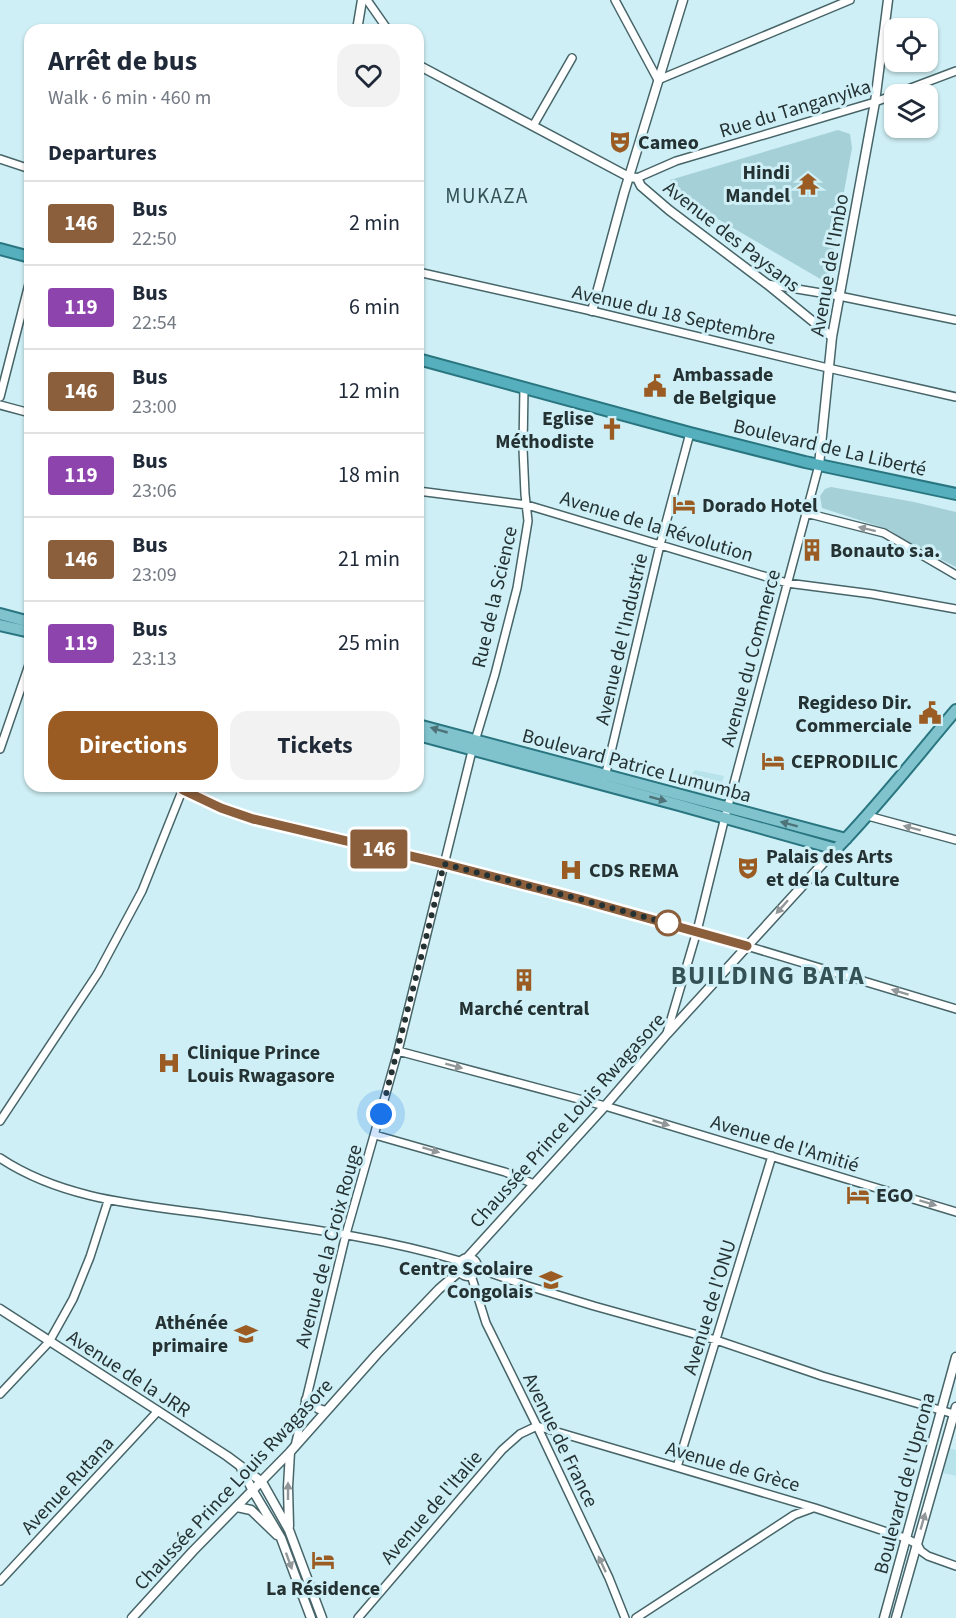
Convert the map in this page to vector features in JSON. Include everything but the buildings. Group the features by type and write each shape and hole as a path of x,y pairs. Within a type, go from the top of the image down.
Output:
{"highway":[{"path":"0,249 24,255"},
{"name":"Boulevard de La Liberté","path":"424,361 690,433 819,465 956,494"}],"main road":[{"path":"0,614 24,620"},
{"path":"0,625 24,631"},
{"name":"Chaussée Prince Louis Rwagasore","path":"836,849 868,816 956,710"},
{"name":"Boulevard Patrice Lumumba","path":"424,727 474,746"},
{"name":"Boulevard Patrice Lumumba","path":"424,736 474,746 726,812 846,839"},
{"name":"Boulevard Patrice Lumumba","path":"726,812 836,849"}],"street":[{"path":"358,24 362,0"},
{"path":"367,0 384,24"},
{"path":"615,0 658,80"},
{"path":"592,311 683,0"},
{"path":"658,80 850,0"},
{"name":"Avenue de l'Imbo","path":"819,465 832,337 875,102 888,0"},
{"path":"533,126 572,58"},
{"name":"Avenue des Paysans","path":"424,68 633,177 669,210 767,284 832,337"},
{"name":"Rue du Tanganyika","path":"923,84 956,71"},
{"name":"Rue du Tanganyika","path":"633,177 676,161 884,99"},
{"path":"0,159 24,168"},
{"name":"Avenue du 18 Septembre","path":"424,273 956,397"},
{"path":"767,284 956,320"},
{"path":"0,397 24,303"},
{"name":"Rue de la Science","path":"474,746 517,588 528,521 523,449 524,387"},
{"path":"0,405 24,411"},
{"name":"Avenue de l'Industrie","path":"605,780 660,545 690,433"},
{"name":"Avenue du Commerce","path":"667,1034 819,465"},
{"name":"Avenue de la Révolution","path":"424,491 527,505 787,583 872,594 956,609"},
{"path":"806,513 884,533 956,575"},
{"path":"0,749 24,679"},
{"name":"Avenue de la Croix Rouge","path":"293,1449 346,1234 398,1051 474,746"},
{"path":"0,1121 98,973 142,891 182,792"},
{"path":"191,792 221,808 253,819 444,864 579,899 696,931 956,1009"},
{"path":"868,816 956,840"},
{"name":"Chaussée Prince Louis Rwagasore","path":"464,1259 836,849"},
{"name":"Avenue de l'Amitié","path":"398,1051 605,1106 956,1212"},
{"path":"375,1134 505,1172 534,1184"},
{"name":"Avenue de l'ONU","path":"677,1467 772,1156"},
{"path":"0,1158 39,1179 67,1190 108,1201 346,1234 475,1262 474,1271"},
{"path":"0,1394 49,1341 73,1299 90,1257 108,1201"},
{"path":"464,1259 459,1267 460,1271 466,1275 474,1271 716,1340 822,1376 941,1410 955,1410"},
{"name":"Chaussée Prince Louis Rwagasore","path":"132,1618 193,1551 293,1449 433,1296 460,1271"},
{"name":"Avenue de France","path":"474,1271 486,1323 609,1578 625,1618"},
{"name":"Avenue de la JRR","path":"0,1309 158,1411 262,1482"},
{"name":"Boulevard de l'Uprona","path":"884,1618 956,1357"},
{"path":"306,1400 326,1411"},
{"name":"Boulevard de l'Uprona","path":"896,1618 955,1410"},
{"name":"Avenue Rutana","path":"0,1581 158,1411"},
{"name":"Avenue de Grèce","path":"537,1426 815,1508 905,1538 917,1544 928,1556 956,1566"},
{"name":"Avenue de l'Italie","path":"358,1618 502,1450 520,1434 537,1426"},
{"path":"289,1530 288,1487 293,1449"},
{"name":"Avenue de la JRR","path":"239,1465 281,1538 311,1618"},
{"path":"262,1482 289,1530 322,1618"},
{"path":"237,1507 251,1510 281,1538"},
{"path":"636,1618 794,1515 815,1508"}],"shaded area":[{"path":"838,130 850,134 852,148 828,280 822,280 680,197 670,180"},
{"path":"831,487 956,512 956,567 904,541 890,530 822,508 820,496 825,489"},
{"path":"695,770 724,776 719,793 709,804 682,801 689,778"},
{"path":"949,1448 956,1450 956,1476 943,1473"}],"bus line":[{"name":"146","path":"187,792 221,808 253,819 444,864 747,946"}],"place":[{"name":"Cameo","path":"620,142"},
{"name":"Hindi Mandel","path":"808,184"},
{"name":"Ambassade de Belgique","path":"655,386"},
{"name":"Eglise Méthodiste","path":"612,429"},
{"name":"Dorado Hotel","path":"684,505"},
{"name":"Bonauto s.a.","path":"812,550"},
{"name":"Regideso Dir. Commerciale","path":"930,713"},
{"name":"CEPRODILIC","path":"773,761"},
{"name":"Palais des Arts et de la Culture","path":"748,868"},
{"name":"CDS REMA","path":"571,870"},
{"name":"Marché central","path":"524,980"},
{"name":"Clinique Prince Louis Rwagasore","path":"169,1063"},
{"name":"EGO","path":"858,1195"},
{"name":"Centre Scolaire Congolais","path":"551,1280"},
{"name":"Athénée primaire","path":"246,1334"},
{"name":"La Résidence","path":"323,1560"}],"district":[{"name":"MUKAZA","path":"487,196"},
{"name":"BUILDING BATA","path":"768,975"}],"route":[{"path":"381,1114 444,864 677,926 668,923"}]}
